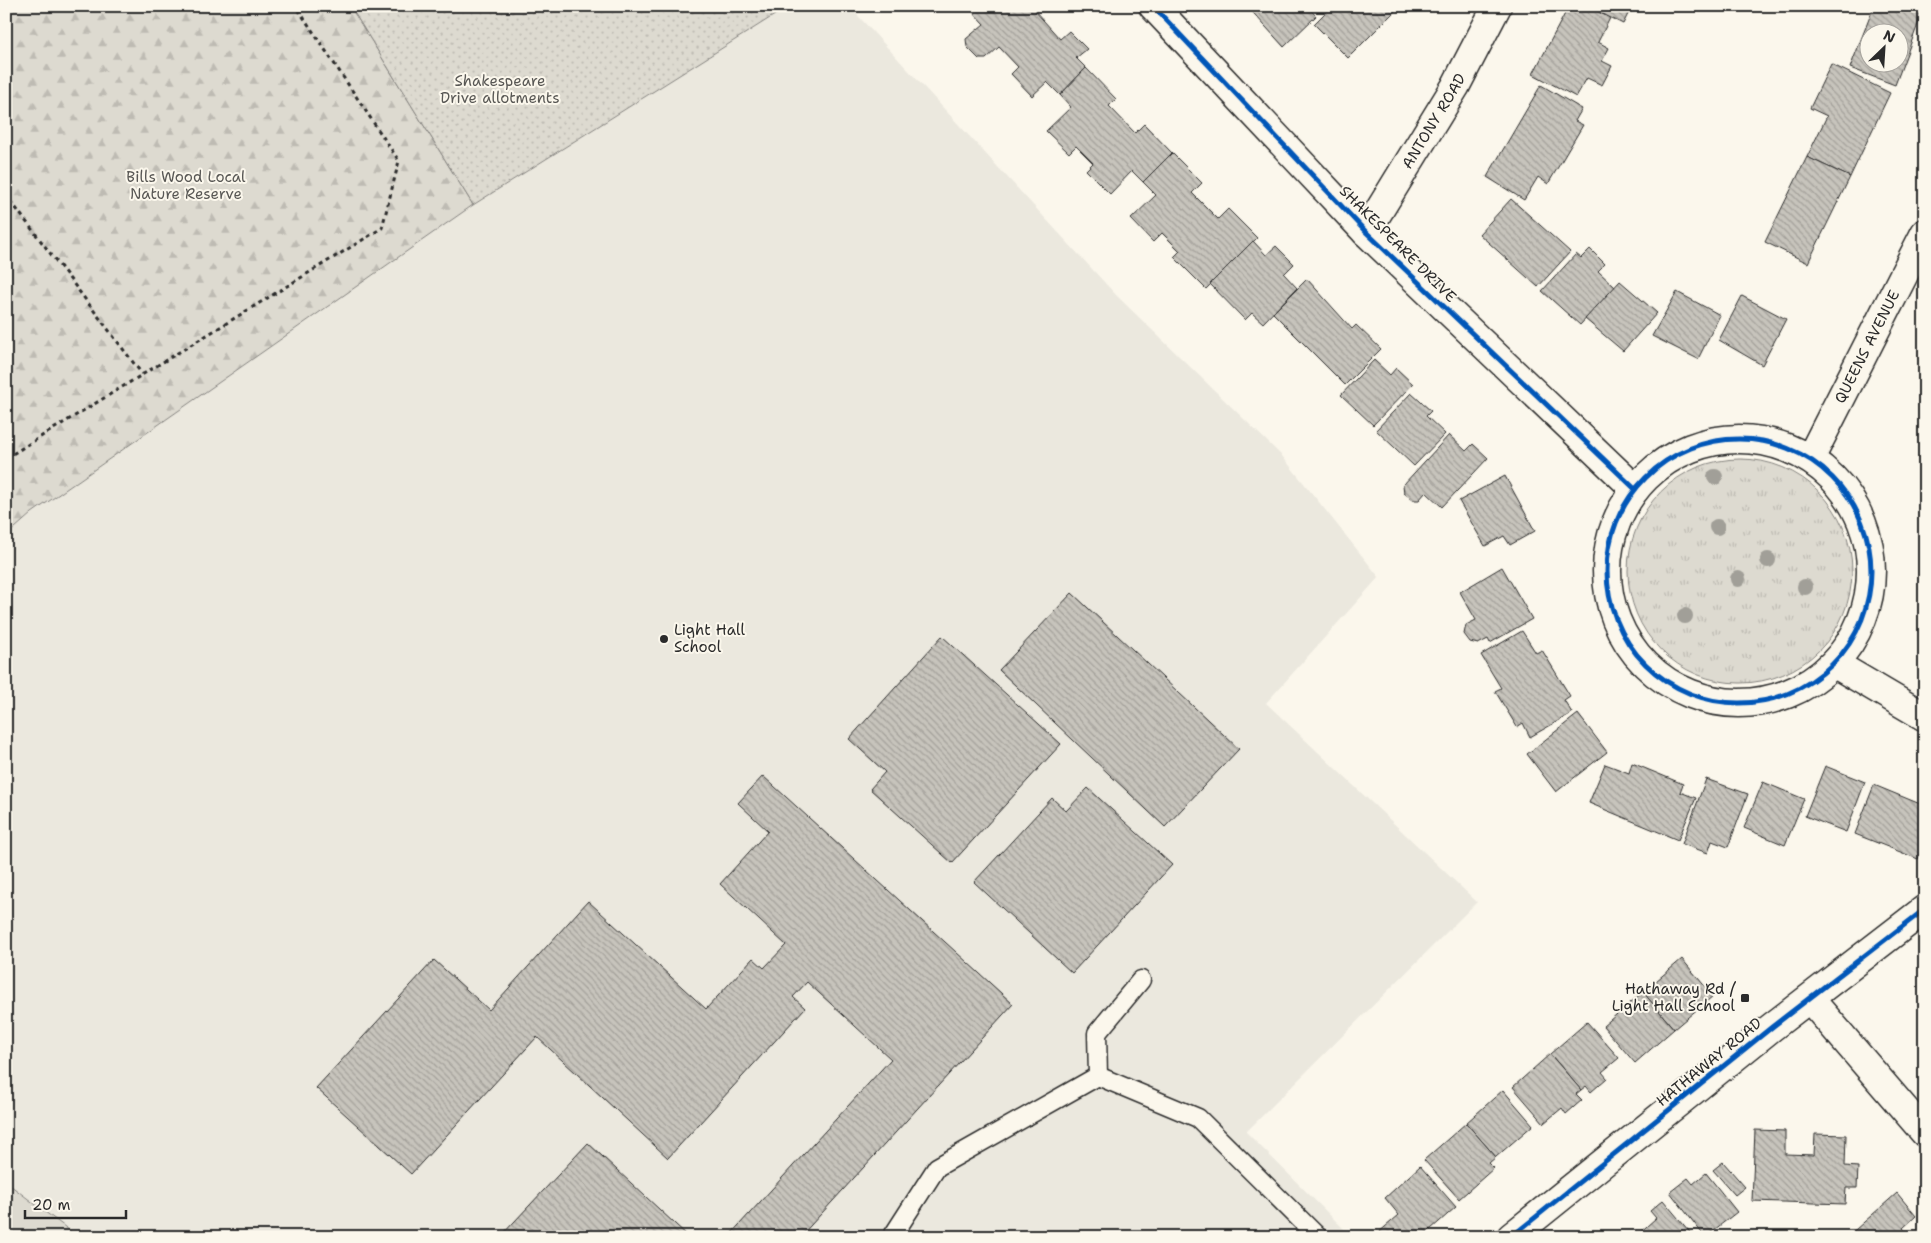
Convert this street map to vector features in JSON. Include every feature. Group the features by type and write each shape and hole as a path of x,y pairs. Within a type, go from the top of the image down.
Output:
{"street":[{"name":"SHAKESPEARE DRIVE","path":"1153,6 1366,232 1635,489"},
{"name":"ANTONY ROAD","path":"1366,232 1455,87 1496,6"},
{"name":"QUEENS AVENUE","path":"1810,459 1925,233"},
{"path":"1735,439 1774,443 1810,459 1840,484 1861,517 1871,555 1870,594 1858,632 1835,664 1806,686 1772,700 1736,704 1700,698 1667,682 1646,664 1620,628 1608,593 1608,556 1617,521 1635,489 1663,463 1697,446 1735,439"},
{"path":"1835,664 1925,716"},
{"name":"HATHAWAY ROAD","path":"1511,1237 1772,1027 1810,1000 1925,909"},
{"path":"1810,1000 1925,1133"}],"lane":[{"path":"1098,1076 1098,1033 1141,980"},
{"path":"892,1237 937,1167 1098,1076"},
{"path":"1098,1076 1198,1118 1318,1237"}],"path":[{"path":"6,458 382,228 399,161 296,6"},
{"path":"6,195 142,374"}],"shaded area":[{"name":"Light Hall School","path":"789,6 849,6 1117,296 1282,456 1379,577 1266,703 1477,902 1246,1132 1352,1237 78,1237 6,1182 6,536 32,513 473,205"}],"green space":[{"name":"Bills Wood Local Nature Reserve","path":"6,6 350,6 473,205 32,513 6,536"},
{"name":"Shakespeare Drive allotments","path":"350,6 789,6 473,205"},
{"path":"1740,459 1762,461 1793,472 1819,492 1839,518 1850,549 1852,571 1850,593 1839,624 1819,650 1793,670 1762,681 1740,683 1718,681 1687,670 1661,650 1641,624 1630,593 1628,571 1630,549 1641,518 1661,492 1687,472 1718,461"},
{"path":"6,1182 78,1237 6,1237"}],"building":[{"path":"976,6 1040,6 1035,11 1060,39 1069,31 1087,49 1076,58 1086,68 1060,95 1047,82 1032,96 1011,74 1018,67 999,47 986,59 979,59 967,47 966,39 984,24 971,10"},
{"path":"1247,6 1307,6 1316,16 1284,47"},
{"path":"1332,6 1400,6 1348,58 1314,24"},
{"path":"1569,6 1587,6 1610,18 1598,42 1609,48 1602,61 1612,66 1602,85 1587,78 1576,97 1533,74"},
{"path":"1587,6 1632,6 1623,24"},
{"path":"1874,6 1925,6 1908,51 1908,22 1868,22"},
{"path":"1858,47 1858,71 1850,68"},
{"path":"1831,64 1890,93 1850,177 1807,157 1827,116 1810,108"},
{"path":"1086,68 1116,99 1109,106 1135,133 1144,124 1172,153 1143,182 1132,171 1110,194 1086,170 1093,163 1076,146 1069,153 1046,131 1071,107 1060,95"},
{"path":"1861,72 1900,72 1895,85"},
{"path":"1541,85 1582,109 1575,121 1583,125 1548,184 1538,177 1524,200 1487,177"},
{"path":"1172,153 1202,183 1192,193 1218,219 1228,209 1257,238 1206,289 1174,257 1180,251 1162,233 1153,242 1131,219 1156,195 1143,182"},
{"path":"1807,157 1850,177 1808,263 1765,242"},
{"path":"1511,199 1570,252 1538,287 1479,234"},
{"path":"1253,241 1266,255 1276,246 1294,264 1284,274 1297,288 1263,323 1252,313 1245,320 1210,284"},
{"path":"1590,249 1605,264 1598,271 1615,287 1580,325 1542,291 1576,254 1581,258"},
{"path":"1307,279 1352,329 1356,325 1381,349 1345,385 1273,313"},
{"path":"1620,281 1657,313 1623,351 1585,319"},
{"path":"1677,292 1720,315 1698,359 1652,336"},
{"path":"1742,296 1786,319 1762,365 1719,340"},
{"path":"1374,360 1390,375 1396,368 1413,384 1373,425 1341,395"},
{"path":"1411,393 1431,411 1426,416 1445,434 1414,466 1376,430"},
{"path":"1449,435 1466,451 1473,444 1488,458 1442,507 1426,492 1419,500 1413,500 1404,493 1403,485"},
{"path":"1505,476 1535,531 1510,545 1504,536 1485,546 1459,501"},
{"path":"1502,567 1532,619 1490,643 1488,639 1478,644 1470,642 1464,634 1466,625 1476,620 1460,592"},
{"path":"1072,593 1239,749 1165,827 999,670"},
{"path":"1522,631 1536,653 1542,650 1570,696 1564,700 1572,713 1530,737 1523,723 1517,727 1495,691 1501,688 1481,655"},
{"path":"942,636 1061,744 952,863 870,789 885,772 849,739"},
{"path":"1578,714 1607,752 1556,792 1527,754"},
{"path":"1632,763 1683,784 1680,792 1696,798 1678,840 1589,803 1605,764 1629,773"},
{"path":"1825,766 1865,782 1846,832 1805,816"},
{"path":"763,776 1013,1004 800,1237 728,1237 891,1059 807,982 793,997 805,1008 668,1158 537,1037 411,1174 316,1088 434,960 489,1010 588,901 706,1009 753,958 764,968 786,945 720,884 768,831 738,803"},
{"path":"1706,779 1748,794 1728,847 1712,841 1708,853 1682,844"},
{"path":"1763,782 1804,799 1785,845 1744,828"},
{"path":"1874,785 1925,806 1925,847 1923,846 1918,859 1855,834"},
{"path":"1088,788 1172,865 1072,973 974,882 1052,798 1066,811"},
{"path":"1682,959 1713,996 1674,1029 1643,992"},
{"path":"1643,992 1674,1029 1635,1063 1603,1026"},
{"path":"1587,1022 1619,1058 1602,1072 1607,1078 1591,1092 1586,1086 1581,1090 1550,1054"},
{"path":"1550,1054 1581,1090 1576,1094 1582,1100 1566,1114 1562,1108 1544,1123 1513,1087"},
{"path":"1503,1090 1533,1125 1496,1157 1466,1123"},
{"path":"1466,1123 1496,1157 1489,1163 1494,1168 1459,1199 1424,1160"},
{"path":"1755,1130 1785,1131 1785,1154 1814,1155 1815,1134 1846,1135 1845,1166 1858,1167 1857,1188 1846,1188 1845,1204 1752,1201"},
{"path":"588,1143 689,1237 500,1237"},
{"path":"1723,1162 1745,1187 1735,1195 1713,1170"},
{"path":"1420,1166 1456,1207 1422,1237 1382,1237 1378,1233 1399,1215 1385,1198"},
{"path":"1706,1173 1737,1212 1705,1237 1670,1192 1688,1178 1693,1184"},
{"path":"1897,1193 1916,1216 1903,1228 1911,1237 1847,1237"},
{"path":"1663,1200 1694,1237 1637,1235 1656,1218 1650,1211"}],"cycle path":[{"path":"1153,6 1366,232 1635,489"},
{"path":"1739,439 1765,442 1789,449 1823,469 1841,487 1861,521 1868,545 1871,571 1868,597 1861,621 1841,655 1823,673 1789,693 1765,700 1739,703 1713,700 1689,693 1655,673 1637,655 1617,621 1610,597 1607,571 1610,545 1617,521 1637,487 1655,469 1689,449 1713,442 1739,439"},
{"path":"1511,1237 1772,1027 1925,909"}],"place":[{"name":"Light Hall School","path":"664,639"},
{"name":"Hathaway Rd / Light Hall School","path":"1745,998"}]}
